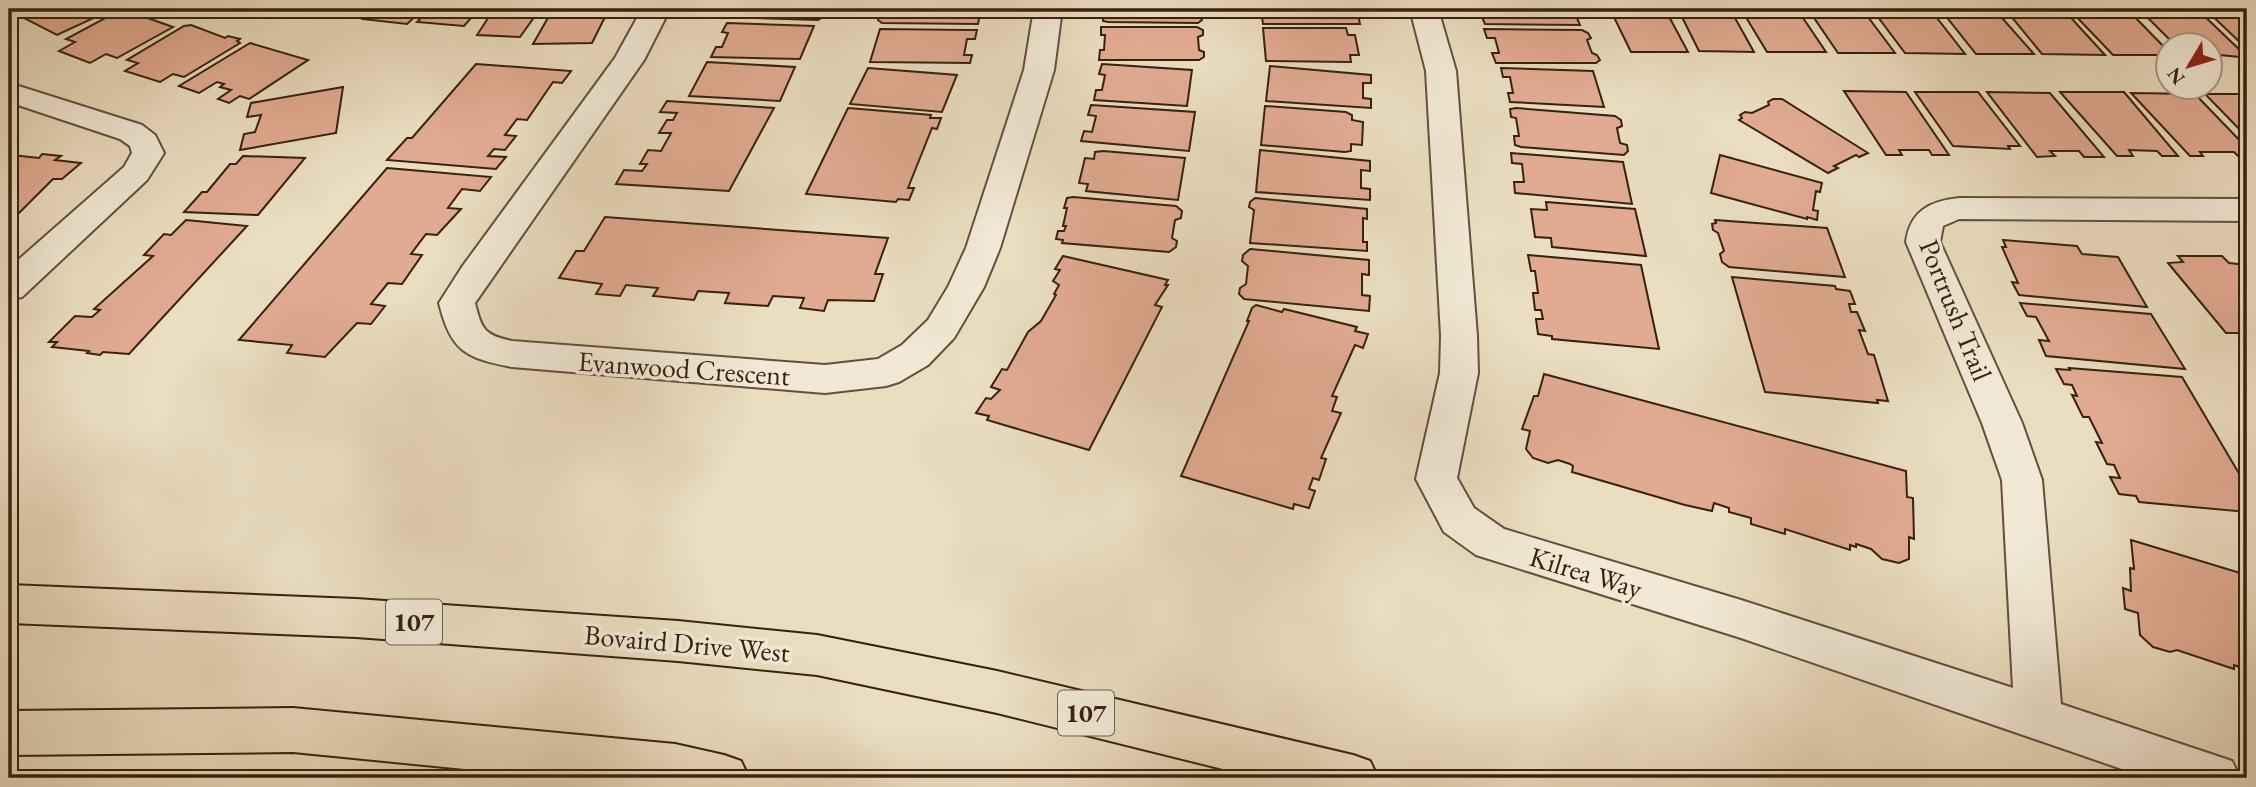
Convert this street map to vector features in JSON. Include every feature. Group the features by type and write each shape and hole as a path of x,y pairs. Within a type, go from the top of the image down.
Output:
{"main road":[{"name":"Bovaird Drive West","path":"9,604 356,618 678,641 817,655 997,692 1353,778"},
{"path":"9,733 293,730 676,767 724,778"}],"street":[{"name":"Evanwood Crescent","path":"656,9 629,60 474,275 457,303 464,330 478,347 512,354 825,379 886,372 896,367 915,355 940,329 966,287 983,248 1039,70 1048,9"},
{"name":"Kilrea Way","path":"1424,9 1441,71 1460,373 1443,436 1436,479 1459,520 1491,543 1741,619 2215,778"},
{"path":"9,92 131,132 144,142 148,153 136,173 9,288"},
{"name":"Portrush Trail","path":"2038,717 2022,480 2002,423 1923,242 1923,226 1934,214 1980,207 2247,210"}],"building":[{"path":"25,9 113,9 57,35 14,13"},
{"path":"122,9 173,27 117,58 106,54 90,63 59,51 75,42 66,39"},
{"path":"282,9 308,9 297,16 277,12"},
{"path":"323,9 372,9 362,17 320,12"},
{"path":"374,9 423,9 407,24 363,19"},
{"path":"430,9 479,9 464,26 417,22"},
{"path":"492,9 540,9 520,37 477,35"},
{"path":"553,9 609,9 592,43 533,44"},
{"path":"731,9 821,9 825,12 818,20 724,17"},
{"path":"885,9 975,9 974,14 980,14 978,24 882,23 878,20 878,15 884,13"},
{"path":"1107,9 1197,9 1202,20 1198,23 1108,22 1103,21 1103,14 1109,14"},
{"path":"1261,9 1351,9 1352,15 1358,15 1360,24 1263,24"},
{"path":"1484,9 1573,9 1580,25 1485,24 1482,17 1486,17"},
{"path":"1610,9 1665,9 1688,52 1631,52"},
{"path":"1678,9 1730,9 1754,52 1699,51"},
{"path":"1741,9 1797,9 1826,52 1767,52"},
{"path":"1808,9 1862,9 1895,53 1838,53"},
{"path":"1872,9 1930,9 1965,54 1905,53"},
{"path":"2005,9 2063,9 2105,55 2042,54"},
{"path":"2069,9 2127,9 2154,37 2154,55 2113,55"},
{"path":"2139,9 2197,9 2221,32 2162,32"},
{"path":"2205,9 2247,9 2247,49"},
{"path":"1941,10 1995,10 2034,54 1976,54"},
{"path":"727,23 814,26 800,59 711,57 716,47 722,47 728,33 722,32"},
{"path":"191,25 225,38 228,36 240,39 237,41 240,43 184,77 173,74 160,82 125,71 138,63 127,60 184,26"},
{"path":"1101,27 1197,27 1203,30 1203,35 1198,37 1199,50 1204,52 1204,57 1199,60 1099,60 1100,50 1104,50 1105,35 1101,35"},
{"path":"1263,28 1346,28 1348,35 1355,35 1359,55 1350,55 1351,62 1266,61"},
{"path":"880,29 977,30 975,39 967,39 964,55 972,55 970,63 870,62"},
{"path":"1484,29 1582,30 1591,38 1587,40 1592,53 1600,60 1596,63 1496,63 1492,53 1499,53 1495,38 1487,38"},
{"path":"2224,35 2245,55 2224,55"},
{"path":"250,43 308,60 249,99 240,96 229,103 218,99 231,90 220,87 224,84 217,82 199,93 179,86"},
{"path":"707,62 795,67 780,101 689,96"},
{"path":"476,64 571,71 562,83 553,82 527,120 517,119 505,135 516,136 505,150 494,149 488,156 506,157 496,169 387,160 407,138 412,138"},
{"path":"1102,64 1192,70 1187,106 1094,100 1096,90 1102,90 1105,75 1099,74"},
{"path":"1270,66 1371,75 1371,83 1363,83 1363,98 1371,99 1371,108 1266,101"},
{"path":"868,68 957,75 942,112 850,104"},
{"path":"1501,68 1593,71 1604,107 1510,102 1508,93 1513,93 1510,77 1503,77"},
{"path":"343,87 336,133 240,150 244,134 255,132 261,115 247,117 251,103"},
{"path":"1844,91 1906,92 1949,155 1932,155 1929,150 1899,150 1902,155 1886,155"},
{"path":"1915,92 1978,92 2020,146 2008,146 2010,149 1953,146"},
{"path":"1987,92 2050,93 2104,157 2084,157 2079,151 2050,151 2055,156 2037,157"},
{"path":"2060,92 2124,92 2178,156 2162,156 2157,151 2129,150 2133,156 2117,156"},
{"path":"2131,93 2154,93 2154,102 2203,102 2247,148 2247,156 2238,156 2234,152 2200,152 2203,156 2190,156"},
{"path":"2224,94 2247,94 2247,137 2213,102 2224,102"},
{"path":"1782,99 1868,153 1859,157 1856,155 1834,166 1838,168 1828,173 1739,120 1742,118 1740,115 1769,105 1768,102"},
{"path":"667,101 774,108 729,191 616,184 624,170 642,171 647,164 640,164 648,150 661,151 671,133 659,133 667,120 673,120 677,113 660,112"},
{"path":"1091,105 1195,112 1189,151 1081,141 1084,131 1092,132 1096,116 1088,115"},
{"path":"1265,106 1346,112 1352,115 1352,120 1363,122 1362,145 1351,144 1351,151 1345,152 1261,145"},
{"path":"848,108 941,118 937,129 932,128 908,188 914,188 909,200 898,199 896,202 806,194"},
{"path":"1510,109 1615,116 1621,120 1622,126 1617,128 1620,143 1627,145 1628,151 1624,155 1515,145 1514,136 1519,136 1516,118 1511,117"},
{"path":"1260,150 1370,161 1370,171 1361,170 1361,188 1370,189 1370,200 1256,192"},
{"path":"1095,152 1185,158 1178,200 1086,191 1088,184 1079,183 1085,158 1094,159"},
{"path":"1511,153 1623,162 1632,204 1515,193 1514,182 1524,182 1522,164 1512,163"},
{"path":"42,154 61,156 55,160 81,163 62,179 53,179 16,216 9,216 9,157 39,158"},
{"path":"1720,155 1822,183 1820,192 1816,191 1813,210 1818,211 1817,220 1711,193"},
{"path":"243,156 305,158 258,215 184,212 202,192 207,192 230,164 236,164"},
{"path":"387,168 491,177 480,191 462,189 448,208 461,209 437,235 426,234 411,254 422,255 402,284 388,283 371,304 385,306 371,324 357,323 325,357 287,353 292,345 239,340"},
{"path":"1067,198 1176,206 1182,211 1181,218 1175,220 1172,238 1177,241 1176,247 1169,252 1062,243 1063,240 1056,239 1058,231 1064,231 1066,226 1063,226"},
{"path":"1255,198 1367,209 1367,219 1363,218 1363,242 1367,242 1367,251 1250,243 1254,210 1249,207"},
{"path":"1546,202 1635,209 1646,256 1552,247 1551,238 1535,237 1531,209 1547,210"},
{"path":"605,217 888,238 875,274 883,274 874,301 828,300 824,311 800,308 804,298 773,296 768,306 725,303 729,293 698,291 694,300 653,296 658,288 626,285 620,296 596,294 602,284 559,278 576,251 584,251"},
{"path":"186,220 247,226 129,354 103,352 100,355 87,353 89,351 52,347 57,342 49,342 75,316 92,317 100,310 94,309 153,256 144,255 164,234 171,235"},
{"path":"1715,220 1827,228 1845,277 1729,267 1722,262 1720,254 1724,251 1718,233 1713,230 1712,224 1716,223"},
{"path":"2003,240 2077,246 2082,254 2118,257 2147,307 2019,295 2012,282 2018,283 2002,247 2006,247"},
{"path":"1250,249 1369,260 1369,275 1362,274 1362,295 1370,296 1369,311 1244,299 1239,294 1240,288 1246,284 1248,266 1242,261 1243,255"},
{"path":"1528,255 1641,265 1659,349 1552,339 1552,336 1538,334 1536,319 1543,319 1541,310 1535,310 1533,293 1538,293 1535,271 1531,271"},
{"path":"1063,256 1168,280 1165,285 1168,285 1155,305 1162,307 1089,450 987,420 989,416 976,413 986,398 991,399 1000,390 991,387 1002,369 1007,370 1028,332 1041,321 1056,295 1054,294 1059,285 1053,281 1060,270 1055,269"},
{"path":"2178,256 2222,256 2229,263 2244,267 2247,271 2247,333 2226,333 2168,263 2183,262"},
{"path":"1732,277 1835,286 1836,289 1850,291 1855,304 1849,304 1851,312 1857,312 1865,331 1859,330 1868,354 1874,355 1888,401 1877,400 1878,403 1765,392"},
{"path":"2020,303 2151,314 2185,369 2046,356 2039,340 2049,341 2036,317 2027,316"},
{"path":"1256,305 1357,327 1355,331 1368,334 1363,348 1355,345 1332,396 1337,397 1332,411 1341,413 1321,458 1326,459 1319,480 1313,478 1309,489 1315,491 1309,508 1294,504 1293,509 1181,476 1249,321 1252,308"},
{"path":"2069,368 2182,377 2247,487 2247,512 2139,502 2136,496 2119,494 2110,477 2120,478 2114,465 2107,464 2096,442 2102,443 2089,417 2083,417 2072,395 2077,396 2072,385 2064,384 2056,369 2070,370"},
{"path":"1544,374 1906,471 1907,497 1913,498 1914,539 1909,537 1909,559 1899,563 1882,559 1871,549 1856,544 1856,547 1850,545 1850,550 1785,529 1785,534 1751,524 1751,518 1729,512 1729,508 1714,503 1712,511 1685,505 1572,472 1573,466 1558,460 1548,463 1533,458 1526,449 1530,431 1522,429 1534,396 1538,396"},
{"path":"2131,540 2247,575 2247,670 2234,665 2234,669 2177,650 2170,652 2153,647 2140,635 2138,613 2125,609 2123,588 2131,591 2130,568 2134,569"}]}
